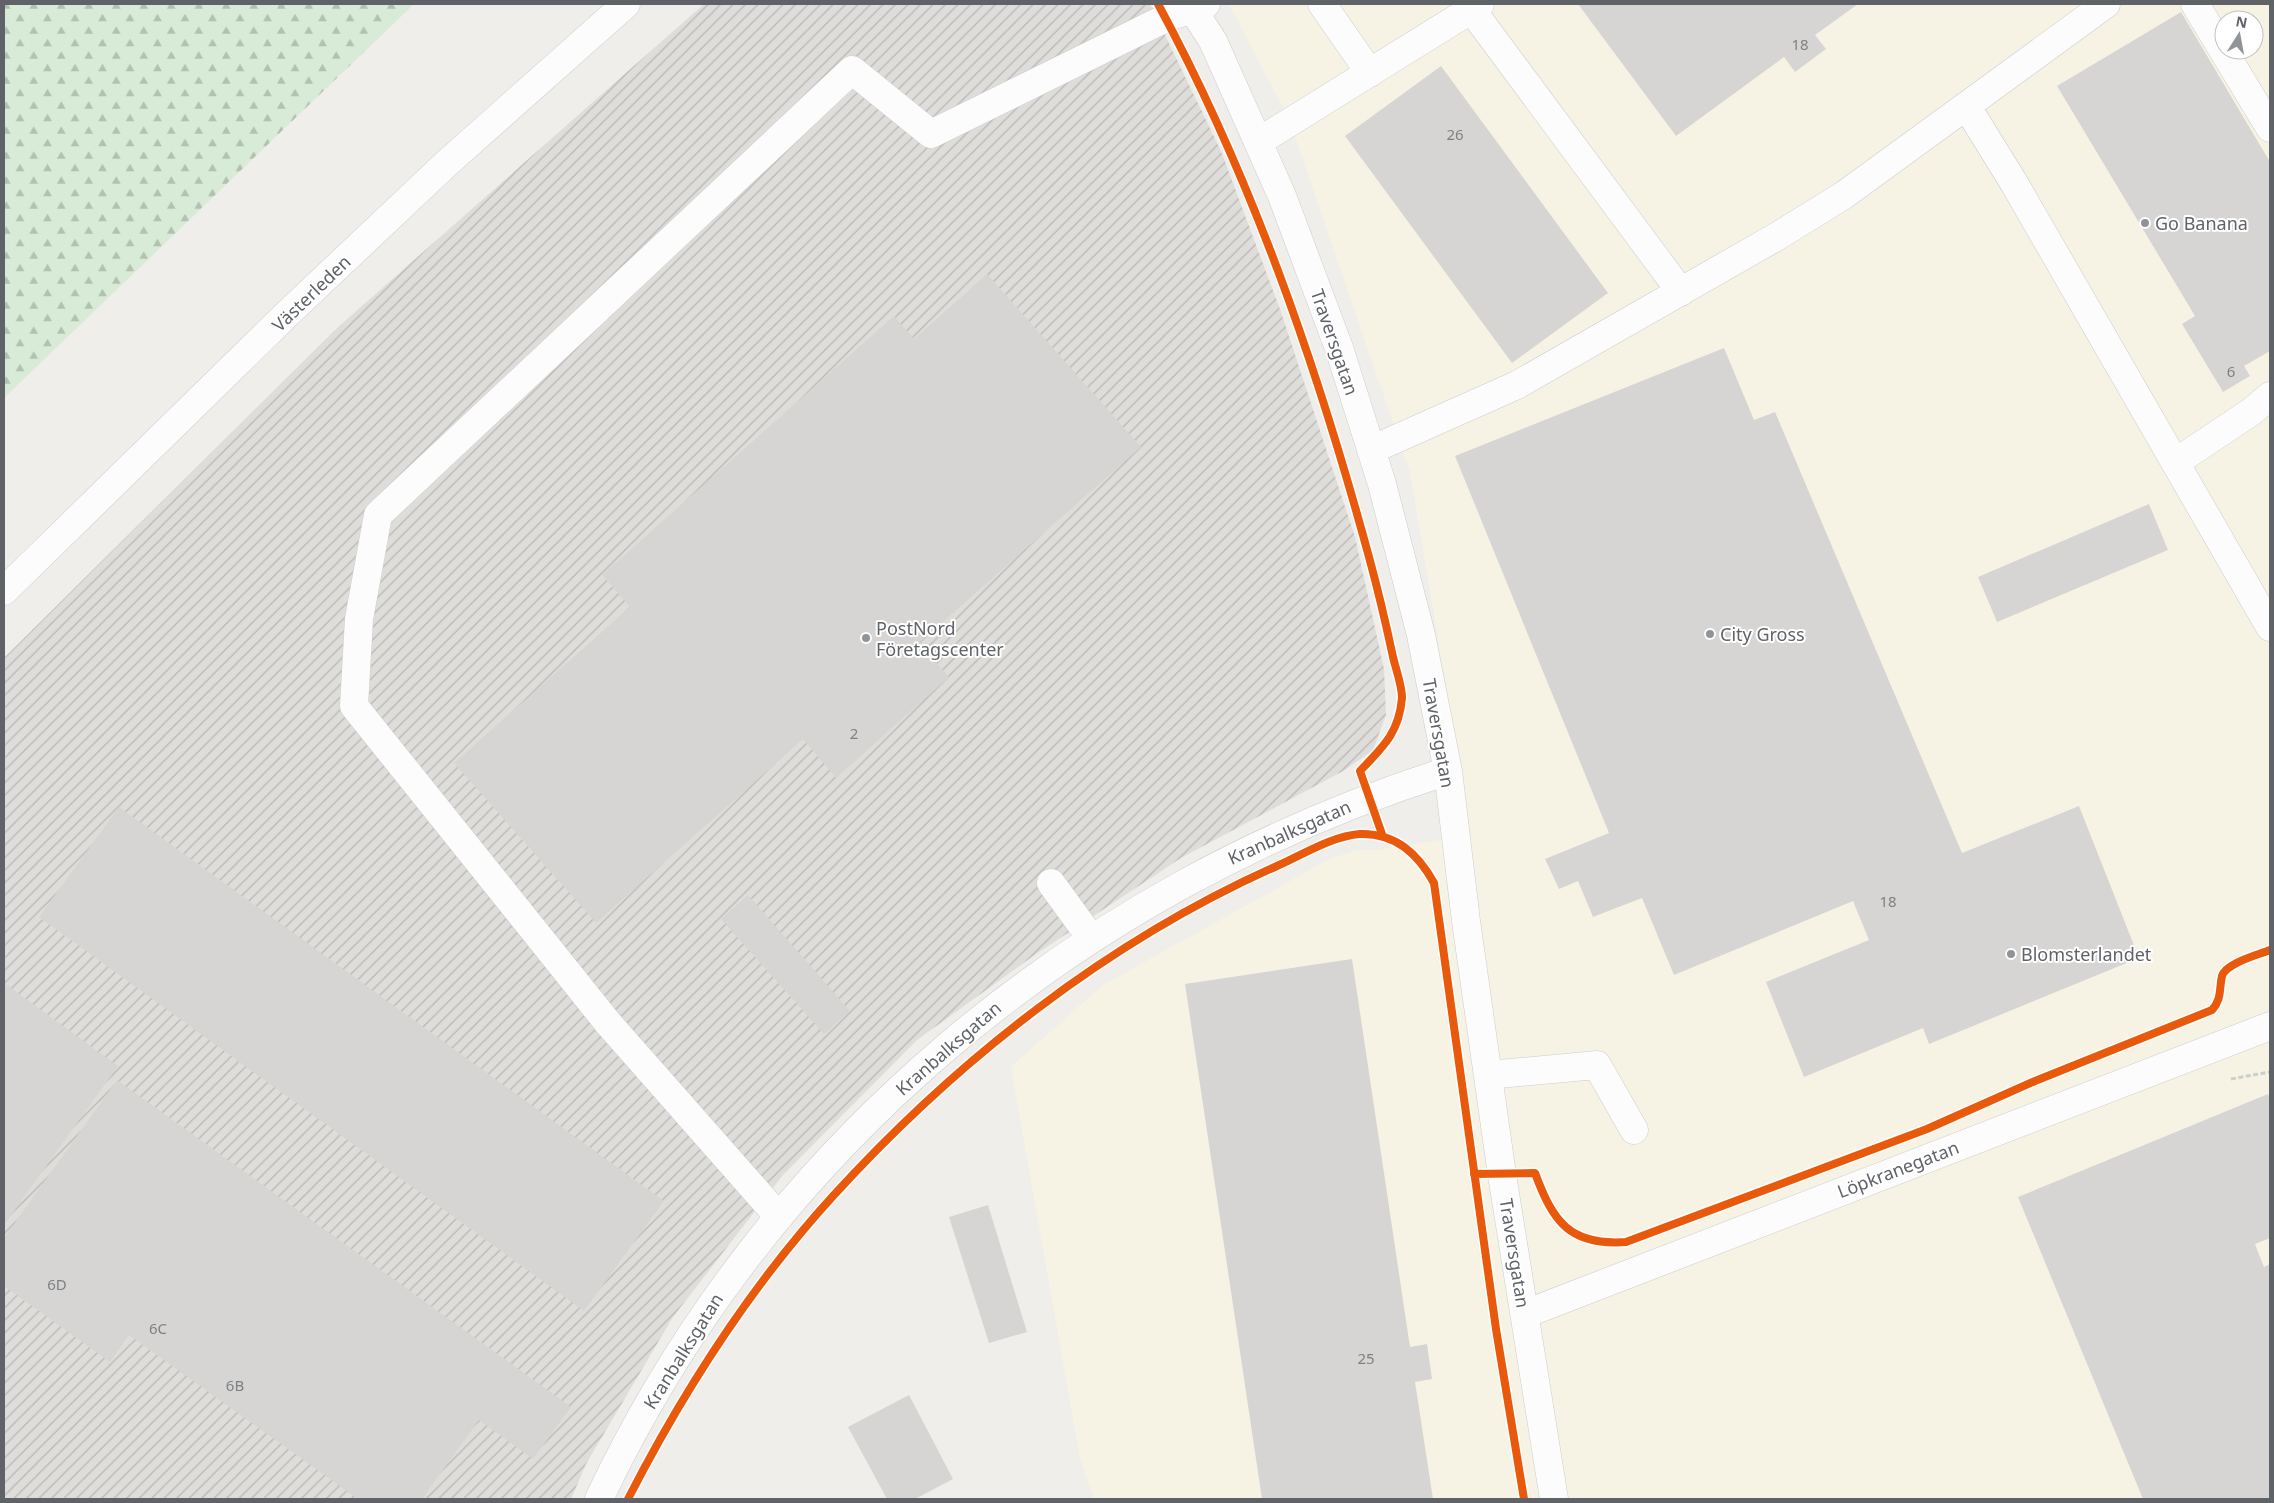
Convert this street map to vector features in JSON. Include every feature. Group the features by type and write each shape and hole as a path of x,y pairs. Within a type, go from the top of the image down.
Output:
{"street":[{"name":"Västerleden","path":"4,591 300,302 455,157 626,4"},
{"path":"1322,4 1370,73"},
{"path":"1371,450 1517,385 1681,292 1844,195 2106,4"},
{"path":"2195,4 2270,128"},
{"path":"779,1217 608,1023 354,706 359,619 378,516 852,70 931,134 1196,5"},
{"name":"Traversgatan","path":"1196,5 1282,196 1339,348 1382,484 1421,635 1448,771 1466,921 1488,1075 1554,1499"},
{"path":"1258,142 1475,7 1681,292"},
{"path":"1967,107 2014,183 2270,627"},
{"path":"2176,462 2251,412 2270,396"},
{"name":"Kranbalksgatan","path":"599,1499 620,1453 675,1358 716,1298 814,1175 873,1114 935,1056 1000,1003 1091,938 1140,907 1214,866 1290,829 1368,797 1448,771"},
{"path":"1051,883 1091,938"},
{"name":"Löpkranegatan","path":"1525,1314 2270,1026"},
{"path":"1488,1075 1597,1065 1634,1130"}],"path":[{"path":"2245,1076 2270,1072"}],"shaded area":[{"path":"704,4 1150,4 1221,151 1281,312 1355,537 1384,669 1386,715 1373,750 1345,770 1181,858 1036,954 917,1040 783,1175 673,1317 586,1464 571,1499 4,1499 4,658 337,328"},
{"path":"1229,4 2270,4 2270,1499 1094,1499 1080,1458 1011,1067 1103,985 1330,859 1357,850 1377,850 1471,835 1410,472 1289,119"}],"green space":[{"path":"4,4 414,4 4,398"}],"building":[{"path":"1578,4 1858,4 1815,35 1826,49 1795,72 1784,57 1676,136"},
{"path":"2181,12 2270,162 2270,351 2244,366 2250,376 2223,392 2182,324 2195,316 2057,86"},
{"path":"1441,66 1608,293 1512,363 1345,136"},
{"path":"987,274 1141,447 919,643 949,677 836,778 803,739 596,923 454,763 630,607 602,575 894,316 914,339"},
{"path":"1724,348 1754,420 1775,412 1962,853 2079,806 2139,958 1929,1044 1923,1028 1804,1077 1766,982 1869,940 1853,901 1674,975 1642,898 1593,917 1578,881 1559,889 1545,859 1609,833 1455,456"},
{"path":"2149,504 2168,550 1997,622 1978,577"},
{"path":"119,807 664,1201 584,1311 39,917"},
{"path":"748,895 850,1011 824,1034 721,919"},
{"path":"1352,959 1410,1347 1427,1344 1432,1379 1415,1382 1433,1499 1262,1499 1185,984"},
{"path":"4,983 118,1066 4,1225"},
{"path":"117,1080 571,1407 533,1459 479,1420 422,1499 358,1499 129,1335 110,1362 4,1286 4,1238"},
{"path":"2268,1094 2270,1100 2270,1238 2255,1244 2264,1267 2270,1264 2270,1499 2143,1499 2018,1197"},
{"path":"988,1205 1027,1332 989,1343 949,1217"},
{"path":"909,1395 953,1479 915,1499 887,1499 848,1427"}],"cycle path":[{"path":"1158,4 1192,70 1223,137 1279,274 1327,414 1369,557 1402,693 1397,721 1389,739 1360,771 1383,837"},
{"path":"628,1499 672,1418 746,1303 774,1266 833,1196 931,1098 983,1052 1038,1008 1154,930 1214,896 1317,847 1339,838 1360,834 1384,837 1405,847 1421,863 1434,883 1496,1329 1524,1499"},
{"path":"1474,1174 1535,1173 1549,1205 1566,1227 1577,1235 1591,1240 1626,1242 1927,1129 2035,1081 2212,1010 2219,998 2222,976 2225,971 2236,963 2270,950"}],"place":[{"name":"Go Banana","path":"2145,223"},
{"name":"City Gross","path":"1710,634"},
{"name":"PostNord Företagscenter","path":"866,638"},
{"name":"Blomsterlandet","path":"2011,954"}]}
